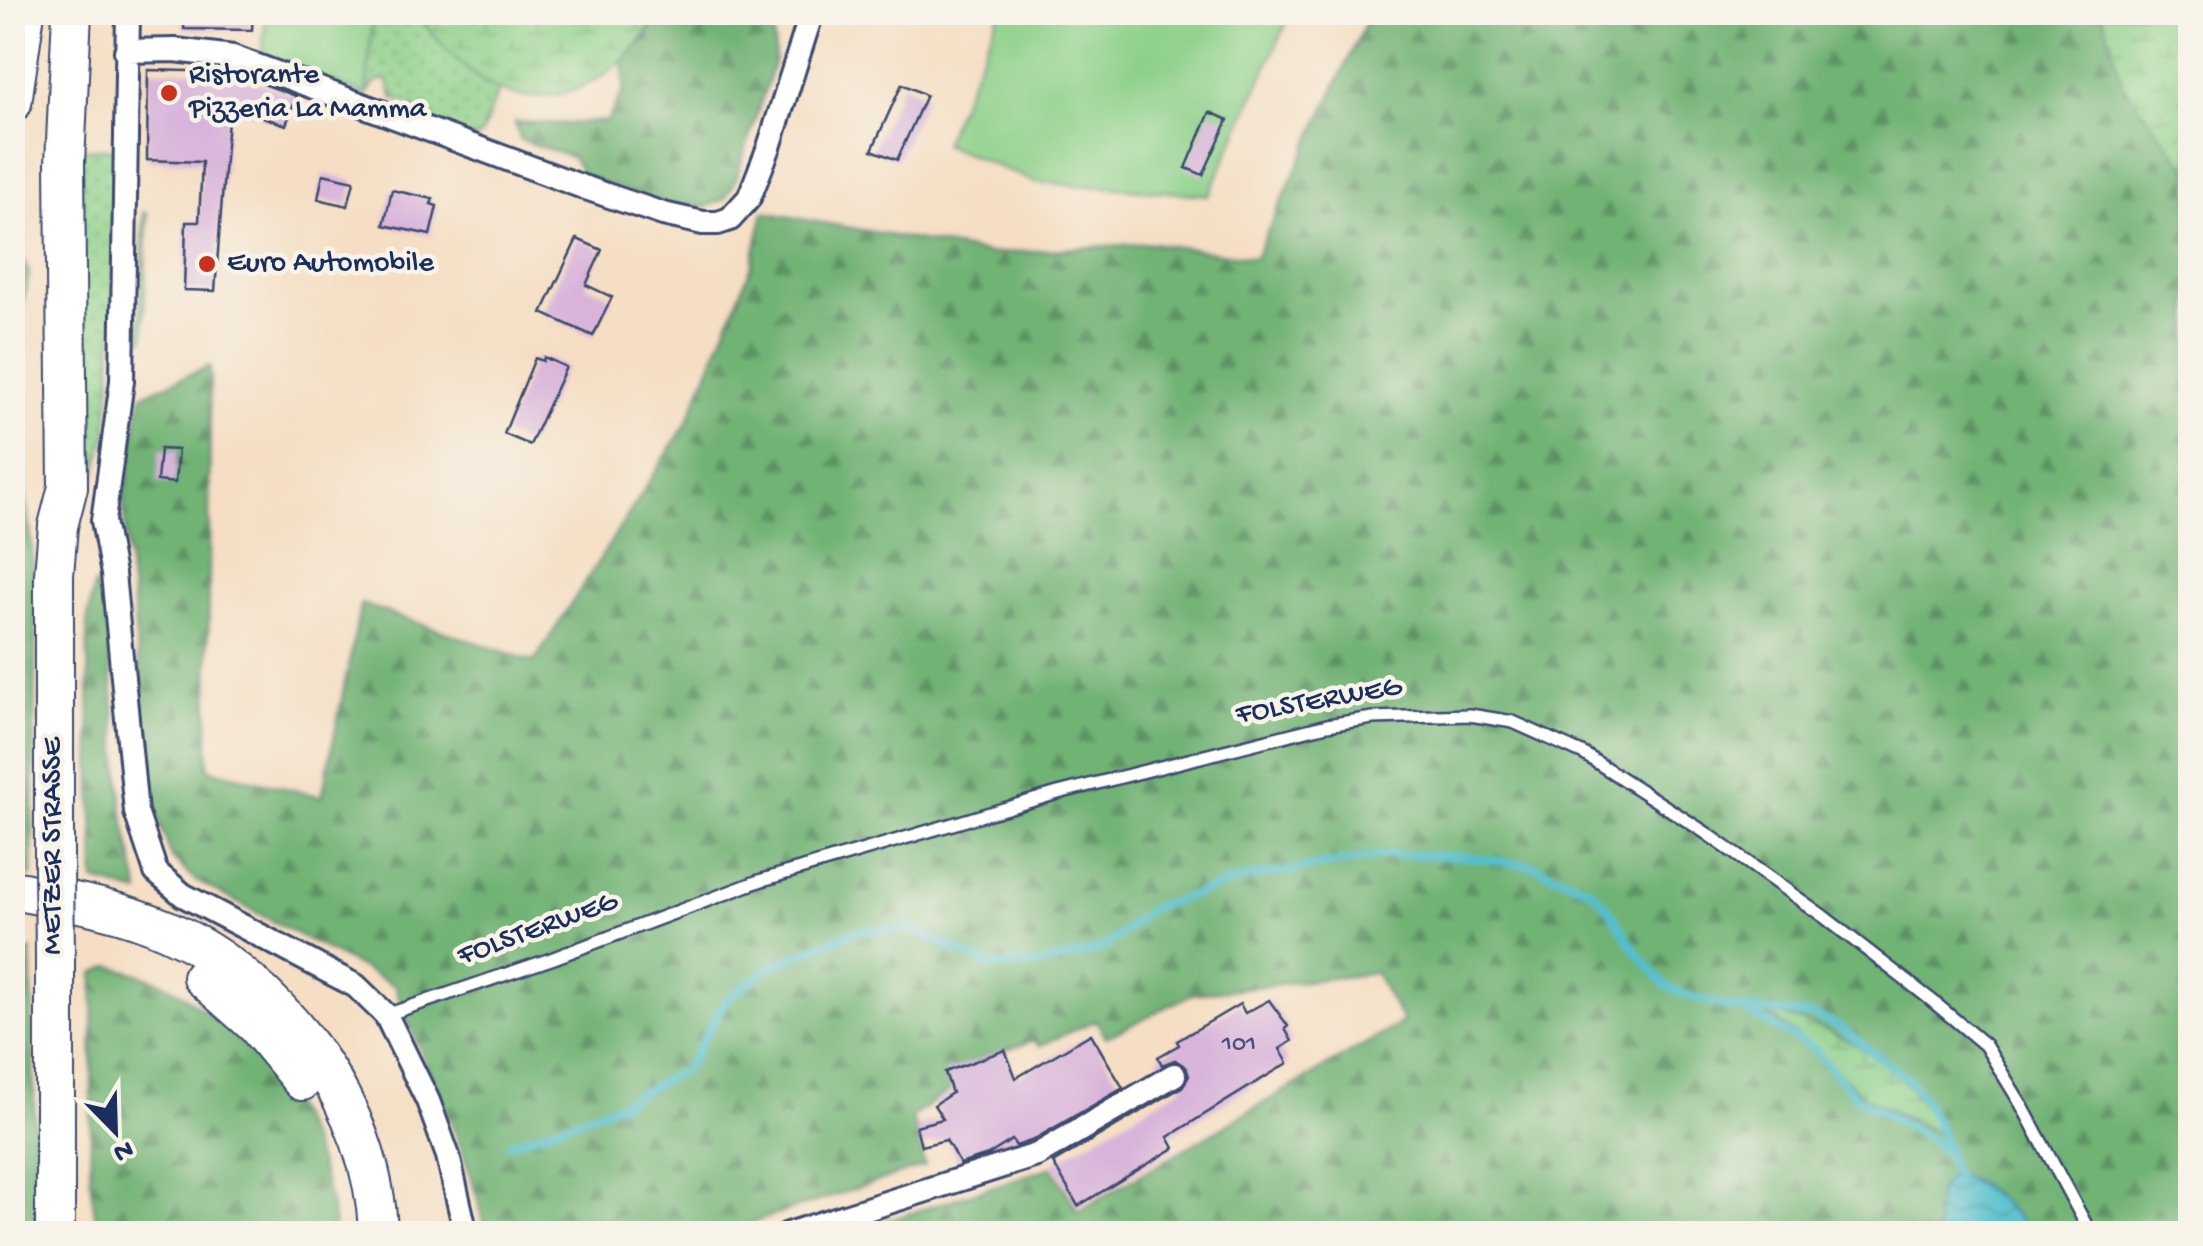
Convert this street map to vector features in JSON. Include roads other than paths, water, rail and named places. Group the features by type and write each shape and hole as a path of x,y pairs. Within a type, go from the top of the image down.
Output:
{"main road":[{"path":"12,103 24,12"},
{"name":"METZER STRASSE","path":"50,12 44,179 49,488 58,526"},
{"name":"METZER STRASSE","path":"55,1234 54,576 58,526 68,487 65,163 72,12"},
{"path":"12,890 119,912 168,930 243,975 306,1042 344,1105 372,1184 378,1234"},
{"path":"12,911 109,933 169,958 230,999 285,1057 326,1122 349,1198 353,1234"},
{"name":"METZER STRASSE","path":"57,1166 73,1234"}],"street":[{"path":"128,12 122,381 103,520 114,574 136,812 156,872 182,894 356,986 386,1015 428,1101 448,1156 466,1234"},
{"path":"126,51 175,50 233,56 447,138 663,214 703,223 730,219 749,198 812,12"},
{"path":"58,526 103,520"},
{"path":"788,1234 1037,1154 1174,1076"}],"lane":[{"name":"FOLSTERWEG","path":"386,1015 552,959 758,881 1058,793 1327,725 1373,718 1470,715 1512,722 1584,754 1736,854 1930,999 1985,1045 2022,1104 2091,1234"}],"water":[{"path":"1954,1174 1987,1189 2031,1233 1937,1233 1939,1192"}],"waterway":[{"path":"510,1144 619,1104 687,1068 726,1000 769,968 854,931 912,929 990,966 1038,965 1103,949 1150,909 1246,878 1387,855 1460,856 1534,866 1589,889 1605,903 1636,951 1665,985 1683,994 1726,1007 1815,1016 1838,1026 1908,1079 1924,1099 1944,1140 1956,1181"},
{"path":"1746,1011 1814,1049 1856,1097 1948,1154"}],"place":[{"name":"Ristorante Pizzeria La Mamma","path":"169,93"},
{"name":"Euro Automobile","path":"207,264"}]}
